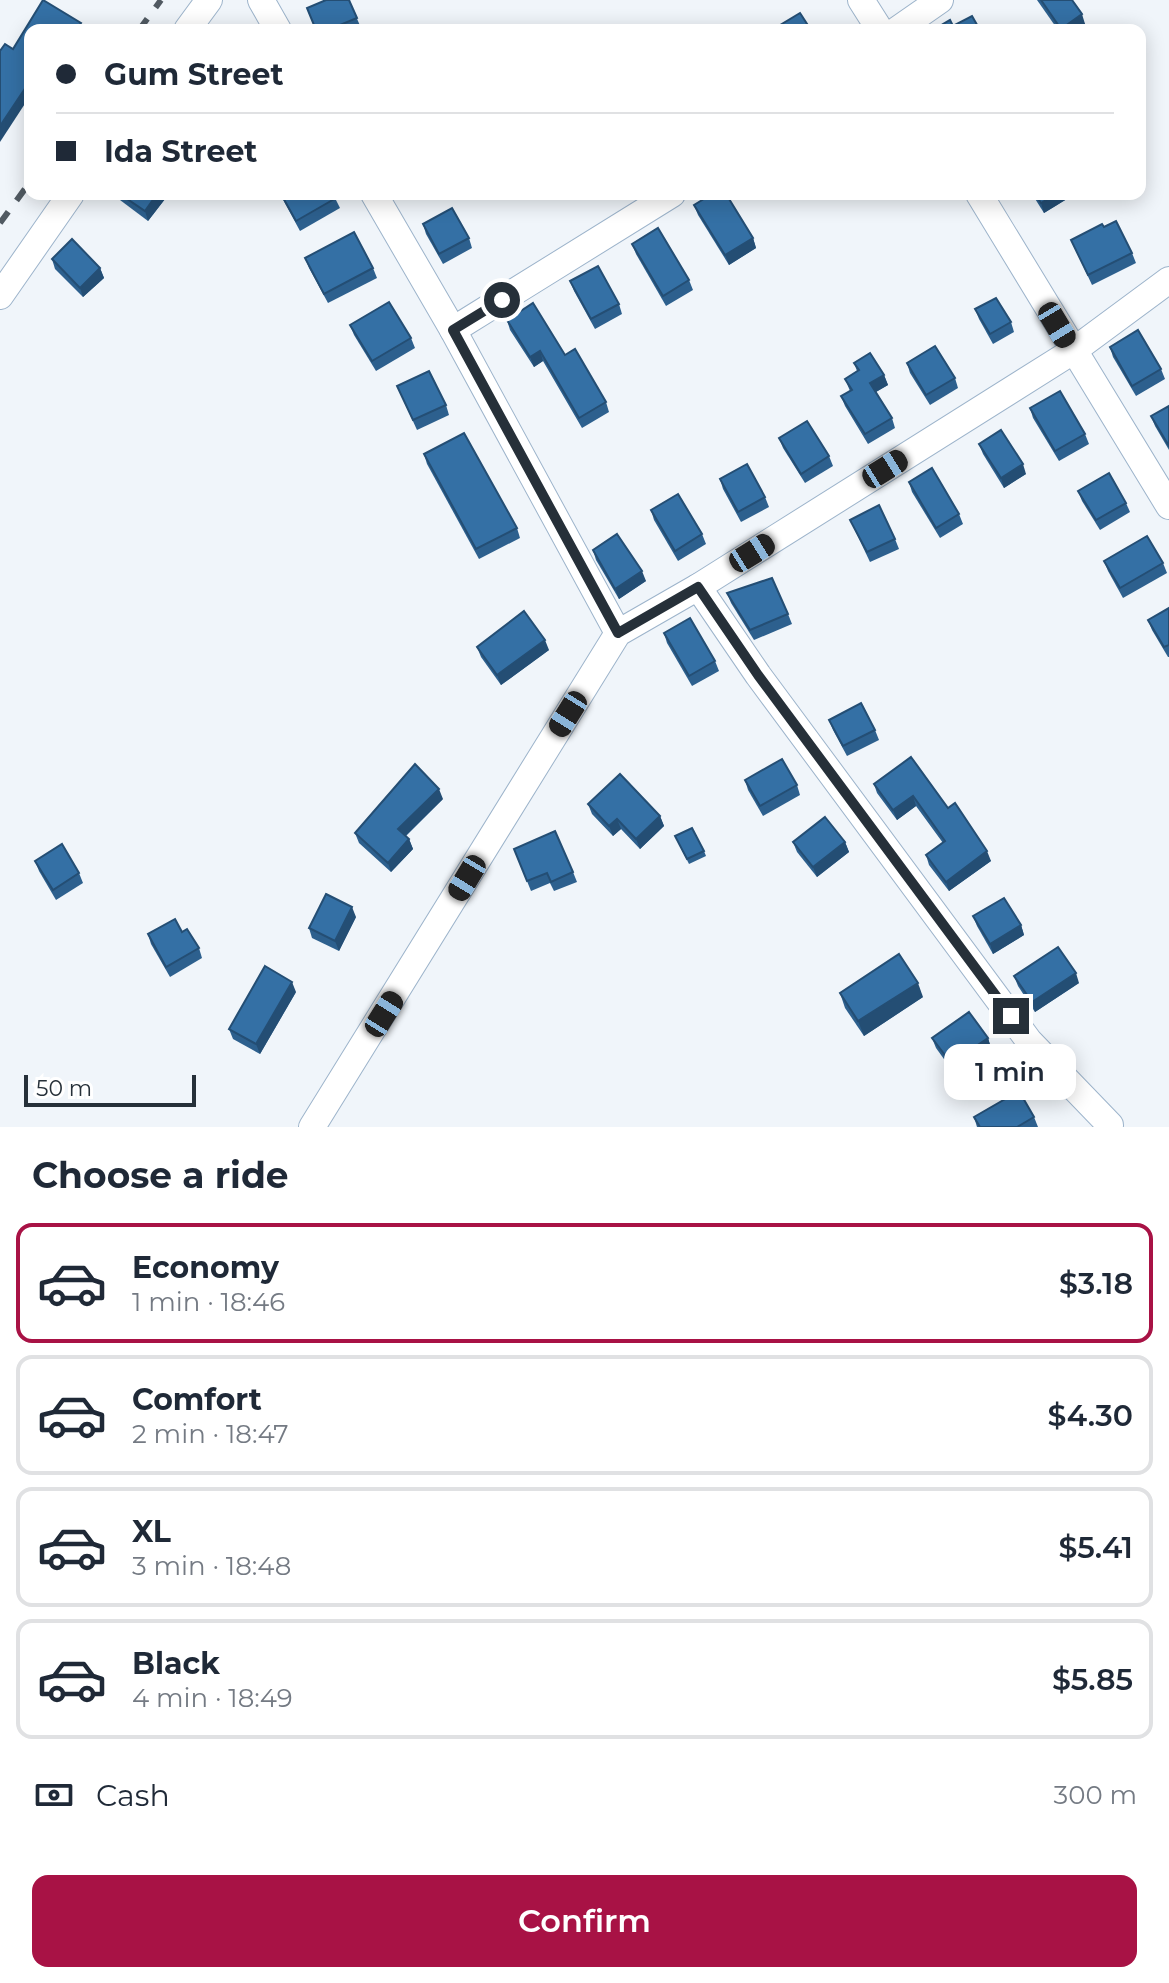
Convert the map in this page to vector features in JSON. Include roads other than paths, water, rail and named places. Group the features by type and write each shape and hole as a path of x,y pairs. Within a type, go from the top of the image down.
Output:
{"street":[{"path":"191,24 209,0"},
{"path":"261,0 275,24"},
{"path":"861,0 876,24"},
{"path":"906,24 940,0"},
{"path":"0,296 67,200"},
{"path":"377,200 453,330 618,633"},
{"path":"453,330 662,200"},
{"path":"983,200 1169,506"},
{"path":"312,1127 618,633 698,587 1073,351 1169,280"},
{"path":"698,587 758,675 1029,1041 1110,1125"}],"railway":[{"path":"143,24 161,0"},
{"path":"0,223 24,190"}]}
